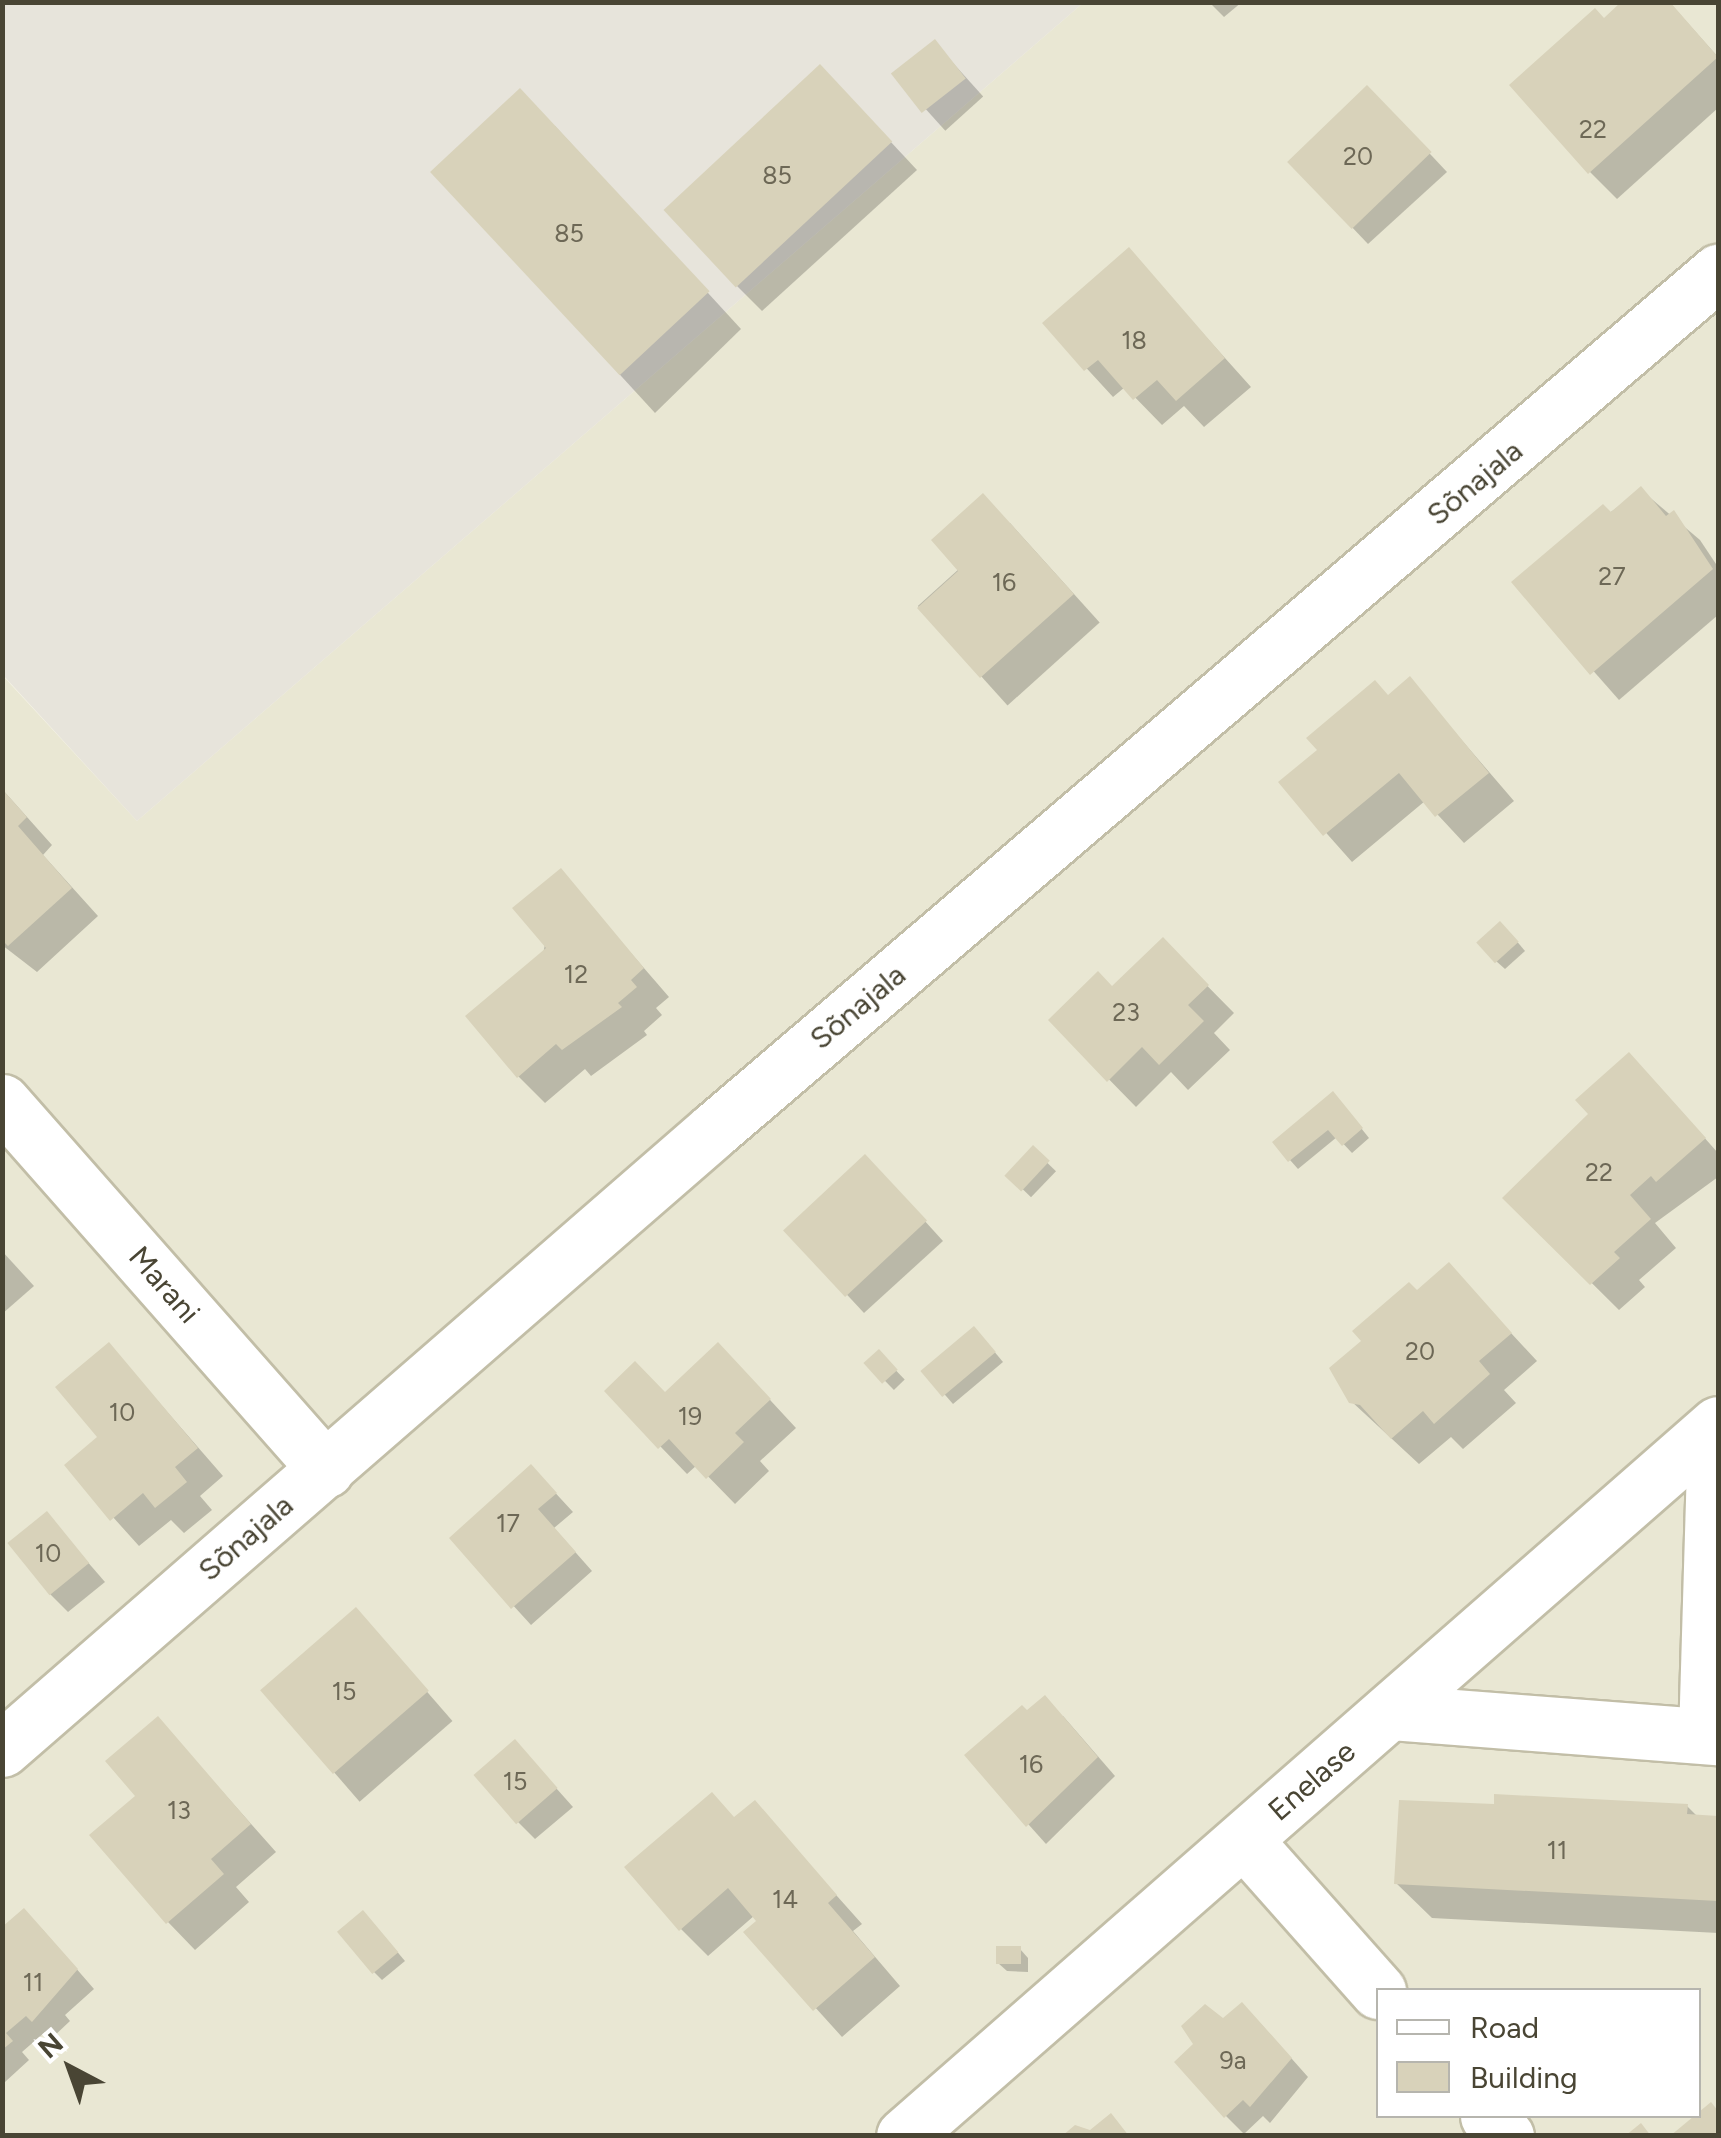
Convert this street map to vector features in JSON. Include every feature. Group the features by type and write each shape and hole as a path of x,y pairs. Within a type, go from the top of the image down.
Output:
{"street":[{"name":"Sõnajala","path":"2,1749 1718,272"},
{"name":"Marani","path":"2,1102 326,1469"},
{"name":"Enelase","path":"904,2136 1716,1426"},
{"path":"1390,1712 1712,1737 1716,1426"},
{"path":"1244,1840 1376,1990"}],"shaded area":[{"path":"3,3 1083,3 137,821 3,675"},
{"path":"1083,3 1718,3 1718,2135 3,2135 2,675 137,821"}],"building":[{"path":"1621,2 1670,2 1718,57 1588,174 1509,85 1595,8 1604,18"},
{"path":"935,39 966,78 922,113 891,73"},
{"path":"820,64 892,142 736,287 663,210"},
{"path":"1367,85 1432,152 1352,229 1287,162"},
{"path":"520,88 710,291 620,375 430,172"},
{"path":"1129,247 1225,358 1176,401 1157,380 1133,400 1098,360 1084,371 1042,323"},
{"path":"1641,486 1666,516 1674,510 1713,569 1590,675 1511,582 1603,504 1611,512"},
{"path":"983,493 1074,594 980,678 917,608 958,571 931,540"},
{"path":"1410,676 1489,773 1435,817 1399,773 1323,836 1278,782 1317,750 1306,738 1375,680 1388,695"},
{"path":"2,789 27,817 18,826 72,888 8,946 2,940"},
{"path":"561,868 644,968 631,980 637,987 618,1003 622,1007 562,1050 556,1044 517,1078 465,1016 546,948 512,908"},
{"path":"1500,921 1519,942 1495,963 1476,942"},
{"path":"1163,937 1209,985 1188,1005 1204,1021 1159,1065 1142,1047 1107,1082 1048,1020 1098,971 1112,986"},
{"path":"1629,1052 1706,1138 1656,1182 1651,1176 1630,1195 1651,1219 1614,1252 1620,1258 1590,1285 1502,1198 1588,1114 1575,1100"},
{"path":"1333,1091 1363,1128 1342,1146 1328,1130 1288,1162 1272,1142"},
{"path":"1033,1145 1050,1161 1021,1191 1004,1176"},
{"path":"865,1154 927,1221 845,1297 783,1230"},
{"path":"1449,1262 1512,1333 1479,1361 1490,1374 1434,1424 1423,1411 1391,1439 1360,1405 1349,1403 1329,1368 1361,1341 1352,1331 1409,1282 1417,1290"},
{"path":"974,1326 996,1352 942,1397 920,1371"},
{"path":"109,1342 198,1448 175,1467 187,1482 155,1508 143,1493 110,1521 64,1465 97,1437 55,1387"},
{"path":"718,1342 771,1399 735,1433 744,1442 706,1479 669,1439 658,1449 604,1391 635,1361 665,1392"},
{"path":"879,1349 898,1370 882,1384 863,1363"},
{"path":"531,1464 557,1493 538,1509 576,1552 511,1609 449,1538"},
{"path":"47,1511 89,1563 50,1595 7,1543"},
{"path":"356,1607 429,1691 333,1774 260,1690"},
{"path":"1045,1695 1098,1757 1026,1827 964,1755 1022,1705 1027,1710"},
{"path":"158,1716 251,1824 211,1859 224,1874 166,1924 89,1835 135,1796 105,1761"},
{"path":"515,1739 558,1788 516,1824 473,1775"},
{"path":"712,1792 734,1817 755,1800 837,1895 828,1903 875,1957 813,2011 743,1932 756,1921 728,1888 679,1931 624,1867"},
{"path":"1494,1794 1688,1804 1687,1814 1718,1816 1718,1901 1394,1884 1399,1800 1494,1804"},
{"path":"24,1908 78,1969 32,2022 26,2016 6,2033 13,2041 2,2050 2,1927"},
{"path":"363,1910 398,1952 372,1974 337,1932"},
{"path":"996,1946 1021,1946 1021,1964 996,1964"},
{"path":"1242,2002 1292,2058 1250,2107 1243,2100 1224,2118 1174,2062 1193,2044 1181,2026 1205,2004 1223,2018"},
{"path":"1711,2102 1718,2111 1718,2136 1670,2136 1692,2118 1701,2118 1701,2110"},
{"path":"1111,2113 1129,2136 1062,2136 1075,2125 1090,2130"},
{"path":"1641,2123 1651,2136 1625,2136"}]}
